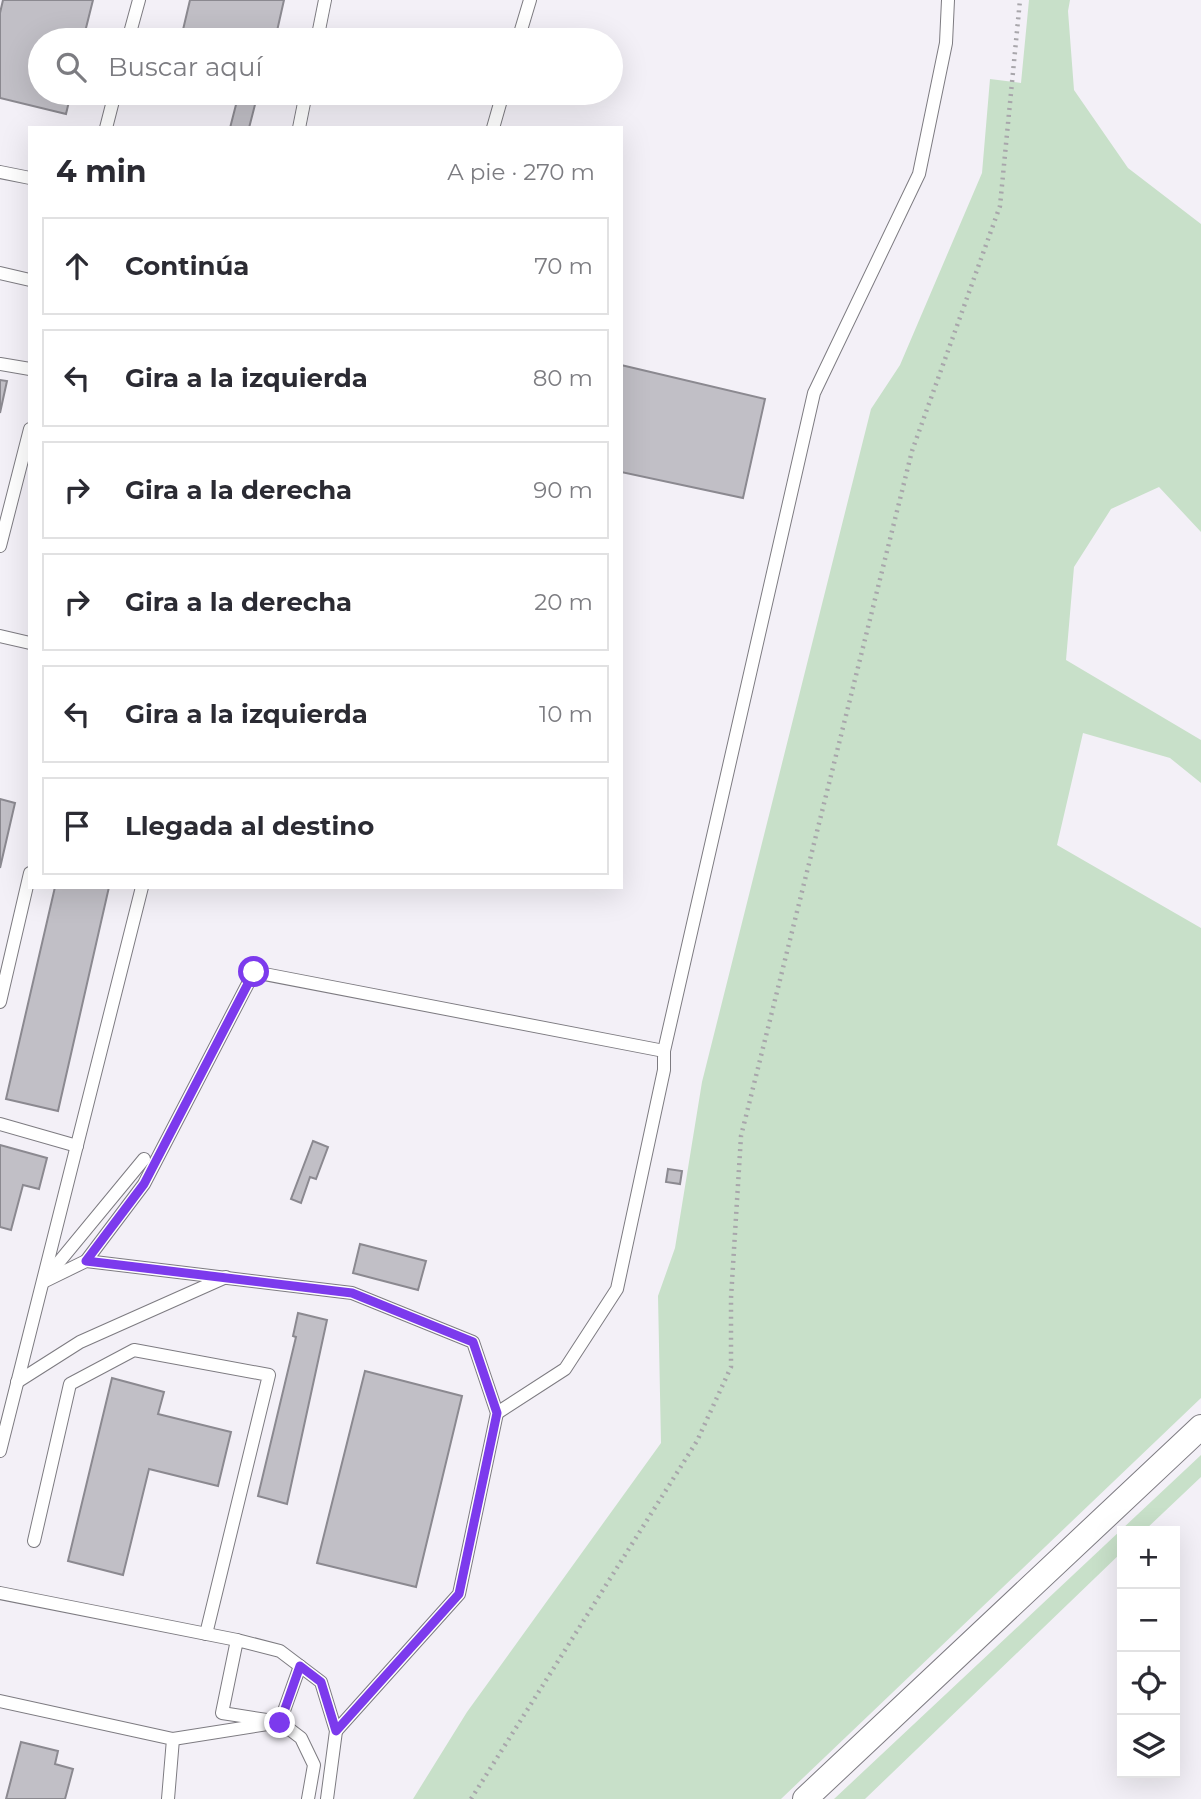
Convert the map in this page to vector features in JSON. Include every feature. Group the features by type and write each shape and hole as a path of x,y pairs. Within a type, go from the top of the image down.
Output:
{"street":[{"path":"805,1799 1201,1427"}],"lane":[{"path":"131,28 139,0"},
{"path":"319,28 325,0"},
{"path":"522,28 530,0"},
{"path":"497,1413 565,1369 617,1290 664,1070 664,1051 814,393 919,174 946,43 948,0"},
{"path":"107,126 112,105"},
{"path":"299,126 304,105"},
{"path":"493,126 499,105"},
{"path":"0,172 28,178"},
{"path":"0,273 28,280"},
{"path":"0,364 28,369"},
{"path":"0,546 28,437"},
{"path":"0,636 28,643"},
{"path":"0,1002 28,882"},
{"path":"0,1451 141,889"},
{"path":"43,1282 86,1261 144,1184 254,972 664,1051"},
{"path":"0,1124 77,1146"},
{"path":"43,1282 144,1159"},
{"path":"86,1261 352,1293 473,1342 497,1413 459,1594 336,1731"},
{"path":"17,1382 80,1342 227,1277"},
{"path":"34,1541 70,1384 134,1350 269,1374 205,1634"},
{"path":"0,1593 280,1651 321,1682 336,1731 327,1799"},
{"path":"237,1640 222,1713 280,1723 301,1738 314,1765 308,1799"},
{"path":"280,1723 300,1666"},
{"path":"0,1701 173,1739 280,1723"},
{"path":"168,1799 173,1739"}],"path":[{"path":"471,1799 697,1441 731,1367 741,1136 912,451 1000,206 1020,0"}],"green space":[{"path":"1029,0 1070,0 1068,11 1074,90 1128,168 1201,224 1201,532 1159,487 1111,509 1074,567 1066,660 1201,740 1201,783 1170,758 1083,733 1057,845 1201,928 1201,1398 781,1799 413,1799 467,1712 661,1443 658,1296 675,1248 702,1082 871,409 900,365 982,173 990,79 1021,83"},
{"path":"1201,1455 1201,1477 1149,1526 1125,1526"},
{"path":"1117,1534 1117,1557 865,1799 834,1799"}],"building":[{"path":"3,0 93,0 86,28 28,28 28,105 0,98 0,13"},
{"path":"190,0 284,0 278,28 183,28"},
{"path":"29,105 68,105 66,114"},
{"path":"236,105 255,105 250,126 231,126"},
{"path":"623,365 765,399 743,498 623,472"},
{"path":"0,380 7,381 0,413"},
{"path":"0,799 15,803 0,868"},
{"path":"55,889 109,889 58,1111 6,1099"},
{"path":"313,1141 328,1147 316,1179 310,1177 301,1203 291,1199"},
{"path":"0,1145 47,1158 39,1189 23,1185 11,1230 0,1227"},
{"path":"668,1169 682,1171 680,1184 666,1182"},
{"path":"360,1244 426,1261 418,1290 353,1273"},
{"path":"298,1313 327,1320 287,1504 258,1496 296,1337 293,1336"},
{"path":"365,1371 462,1396 416,1587 317,1563"},
{"path":"112,1378 164,1392 158,1414 231,1432 218,1486 149,1469 123,1575 68,1561"},
{"path":"21,1742 58,1751 55,1764 73,1769 65,1799 6,1799"}],"route":[{"path":"254,972 144,1184 86,1261 352,1293 473,1342 497,1413 459,1594 336,1731 321,1682 300,1666 280,1723"}]}
